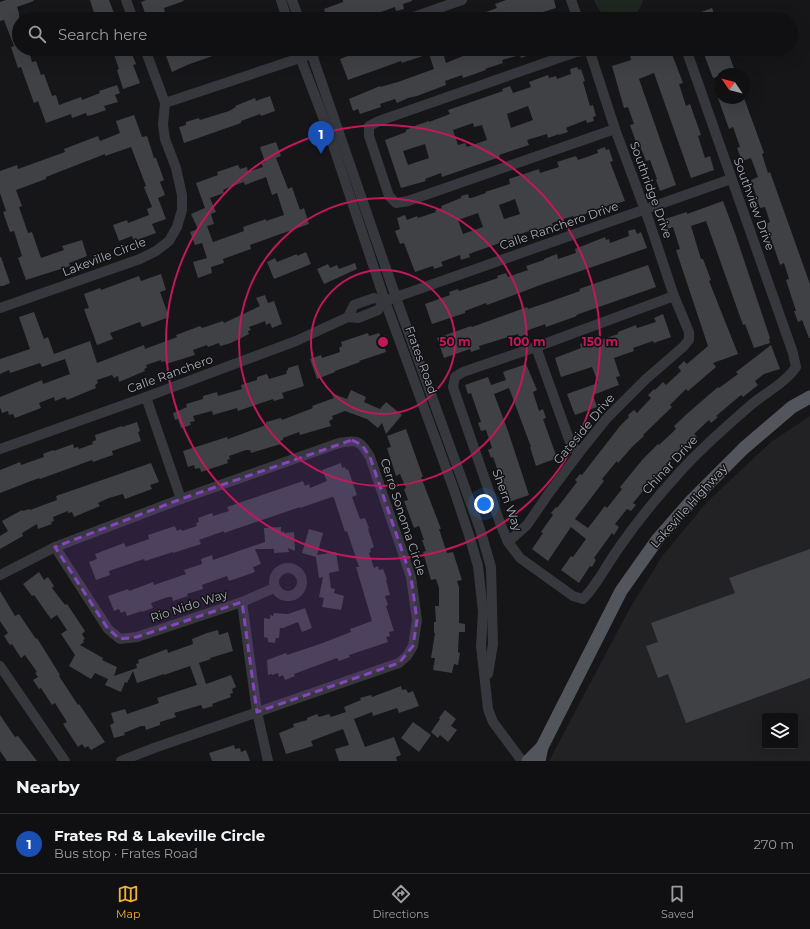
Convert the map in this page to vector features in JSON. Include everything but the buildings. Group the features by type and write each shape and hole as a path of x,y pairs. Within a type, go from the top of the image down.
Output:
{"main road":[{"name":"Lakeville Highway","path":"539,761 542,747 621,592 657,540 691,501 744,448 792,408 810,397"},
{"name":"Lakeville Highway","path":"528,761 542,747"}],"street":[{"path":"126,0 131,12"},
{"path":"281,0 285,12"},
{"path":"292,0 296,12"},
{"path":"428,12 462,0"},
{"path":"572,0 576,12"},
{"name":"Lakeville Circle","path":"0,308 140,259 156,251 169,241 177,227 182,210 182,195 176,168 165,139 163,125 165,103 148,56"},
{"path":"165,103 293,56"},
{"name":"Frates Road","path":"299,56 328,130 385,300 454,490 478,566 483,612 481,646 488,709 493,722 522,761"},
{"name":"Frates Road","path":"312,56 396,297 480,529 491,567 493,644 486,686"},
{"path":"565,56 378,121 369,126 369,136 389,196 396,203 408,201 615,129"},
{"name":"Southridge Drive","path":"594,56 615,129 645,209 674,296 689,332 689,340"},
{"name":"Southview Drive","path":"688,56 731,180 794,353 796,367"},
{"name":"Calle Ranchero Drive","path":"396,297 731,180"},
{"path":"579,453 571,445 536,347 674,296"},
{"name":"Calle Ranchero","path":"0,449 296,341 348,317 354,305 374,298 385,300 396,297"},
{"name":"Gateside Drive","path":"508,542 527,525 579,453 608,418 646,379 689,340"},
{"name":"Shern Way","path":"536,347 462,372 455,377 453,387 508,542 520,558 573,596 583,599"},
{"name":"Chinar Drive","path":"583,599 593,589 618,549 650,506 679,472 753,403 792,374 796,367"},
{"path":"146,397 181,499"},
{"name":"Cerro Sonoma Circle","path":"0,575 54,547 181,499 339,444 352,440 362,445 370,457 411,577 416,620 412,646 407,656 399,663 154,748 121,761"},
{"name":"Rio Nido Way","path":"54,547 108,629 120,638 137,637 242,602 257,712 268,761"},
{"path":"242,602 274,588"},
{"path":"0,666 65,761"}],"highlighted area":[{"path":"352,440 362,445 370,457 411,577 417,620 413,646 399,663 257,712 242,602 137,637 120,639 108,629 55,547 181,499"}],"shaded area":[{"path":"594,0 643,0 640,8 636,12 602,12"},
{"path":"810,416 810,761 549,761 630,608 663,555 707,502 771,442"}],"place":[{"name":"Frates Rd & Lakeville Circle","path":"321,154"}]}
